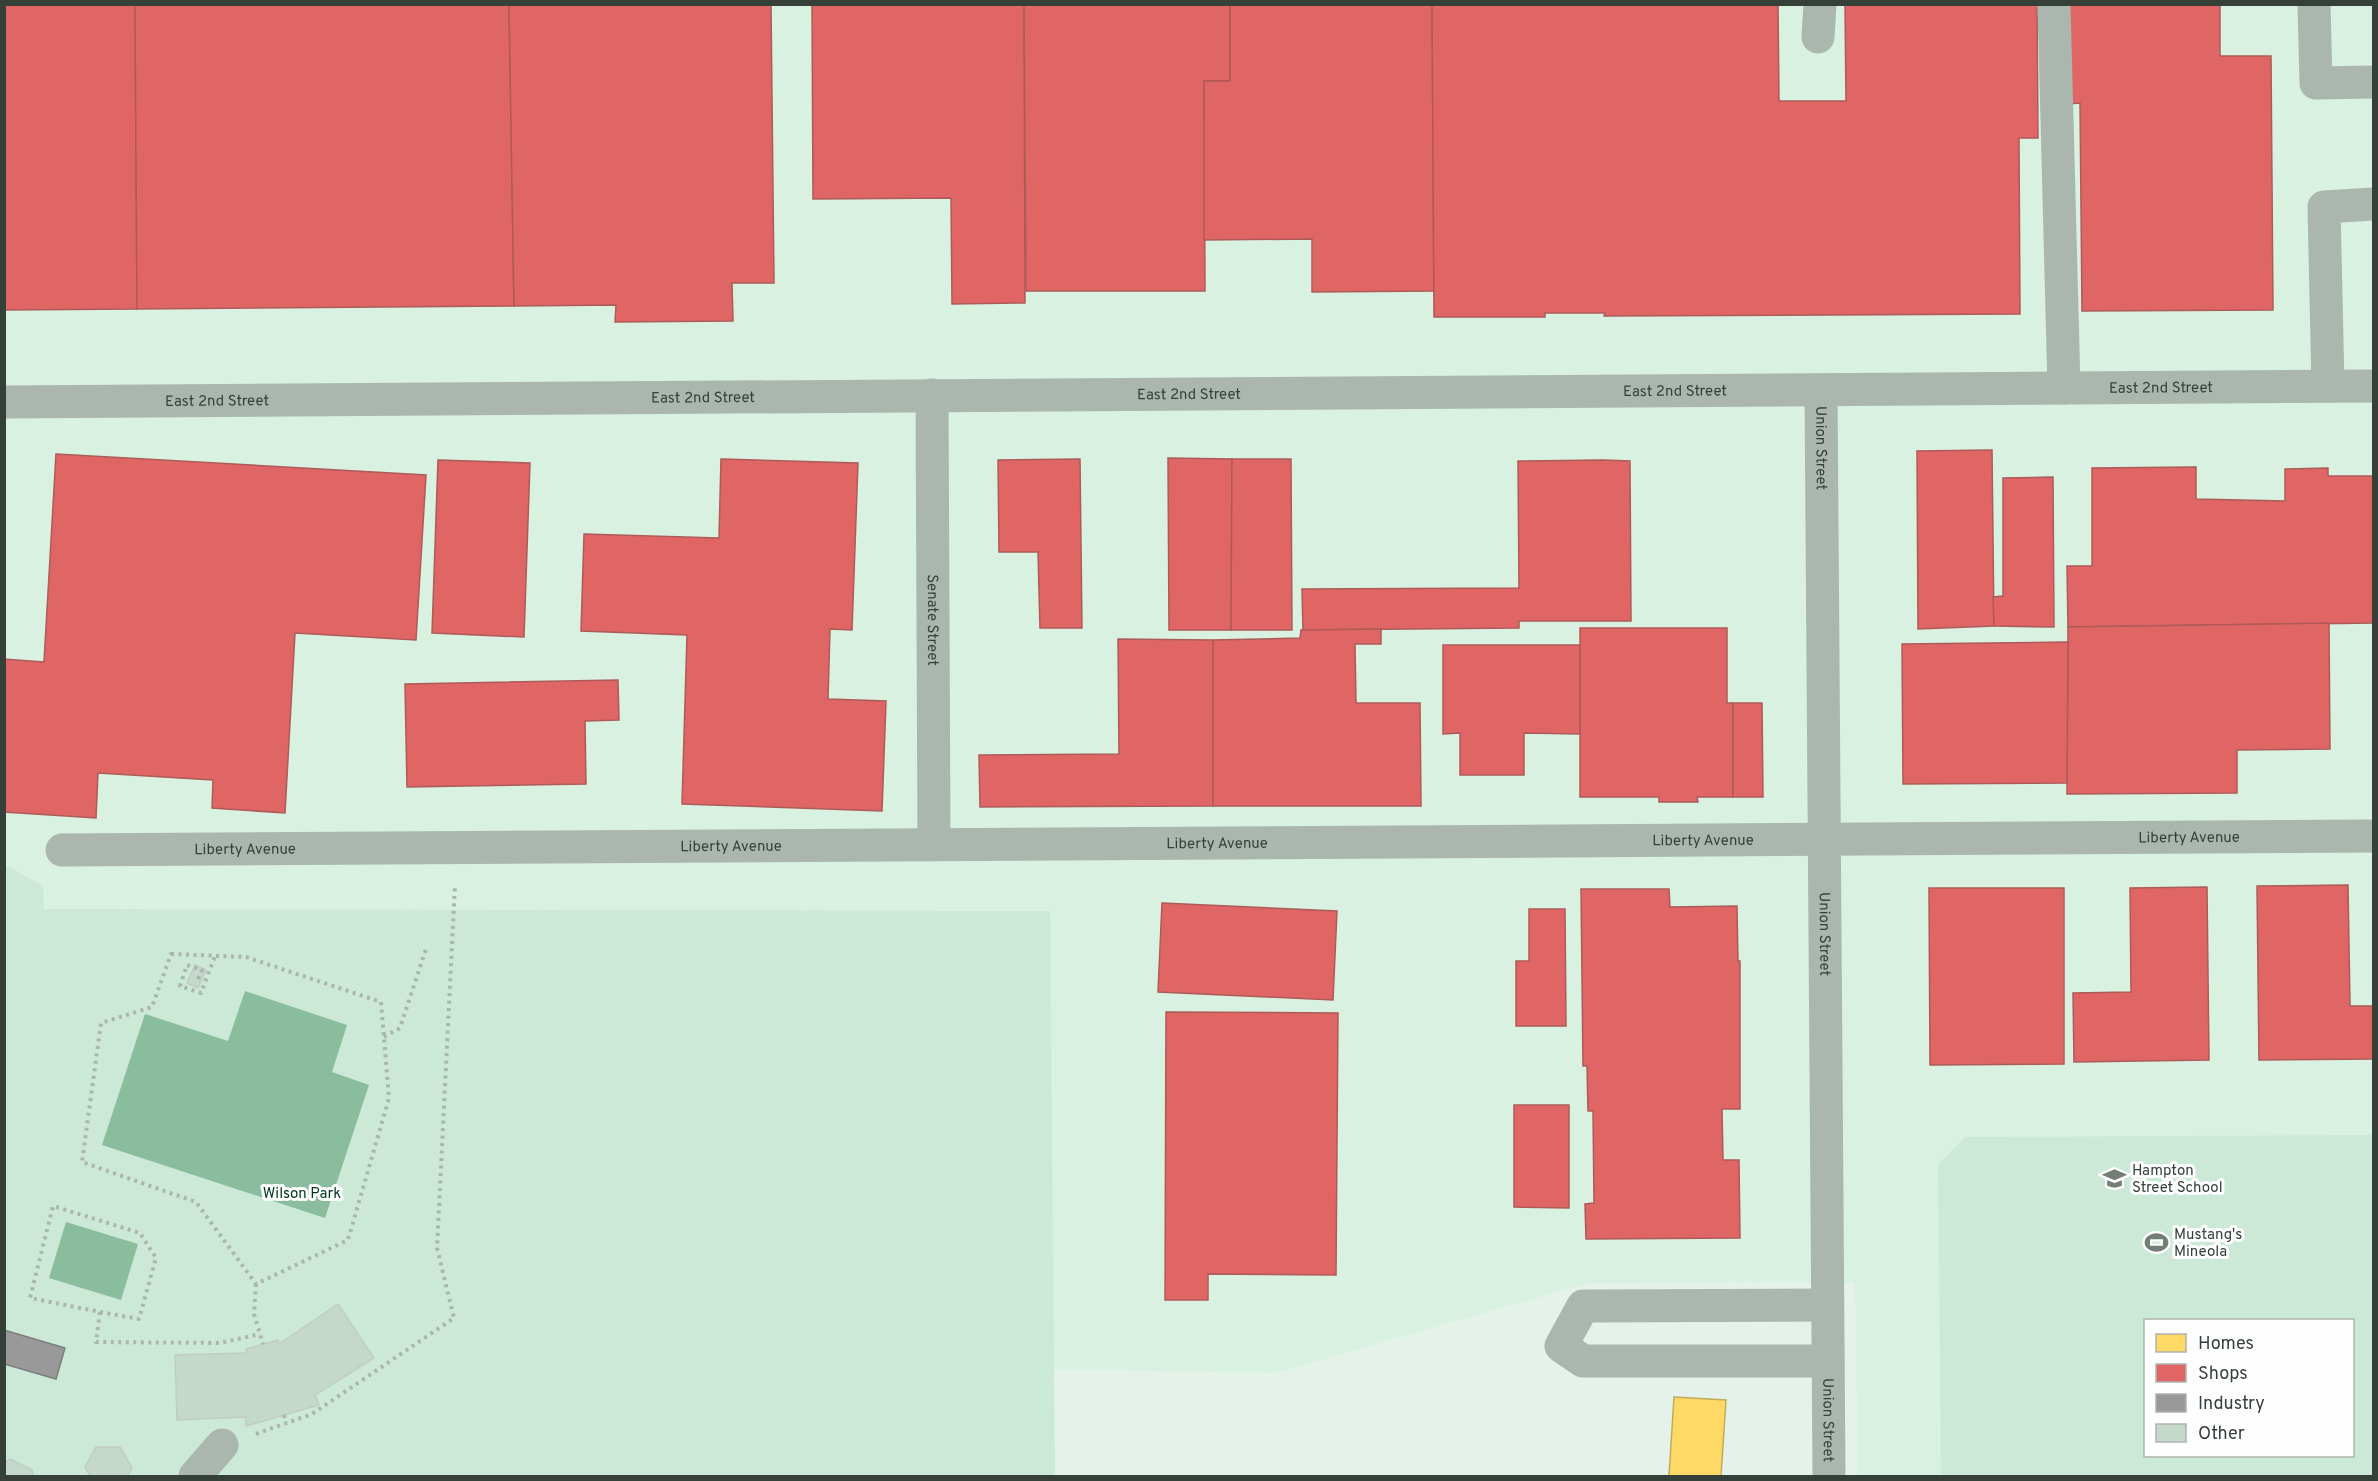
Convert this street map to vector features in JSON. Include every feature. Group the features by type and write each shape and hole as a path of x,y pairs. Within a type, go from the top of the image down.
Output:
{"street":[{"path":"1818,37 1820,4"},
{"path":"2054,4 2064,388"},
{"path":"2314,4 2316,83 2373,81"},
{"path":"2328,386 2324,207 2373,204"},
{"name":"East 2nd Street","path":"4,402 2373,386"},
{"name":"Union Street","path":"1821,391 1829,1476"},
{"name":"Senate Street","path":"932,395 934,844"},
{"name":"Liberty Avenue","path":"62,850 2373,836"},
{"path":"1827,1305 1582,1306 1561,1346 1583,1361 1828,1361"},
{"path":"195,1476 222,1445"}],"path":[{"path":"222,1445 312,1414 454,1318 437,1248 457,847"},
{"path":"384,1037 400,1028 427,946"},
{"path":"256,1284 348,1240 389,1098 381,1002 246,957 171,954 152,1007 101,1023 82,1162 196,1202 256,1284 254,1314 263,1344"},
{"path":"198,979 202,970 187,965 180,986 201,993 215,955"},
{"path":"53,1206 140,1233 156,1258 139,1319 100,1312 30,1298 53,1206"},
{"path":"100,1312 96,1342 220,1343 260,1334"},
{"path":"284,1414 286,1423"}],"shaded area":[{"path":"5,5 2373,5 2373,1476 1858,1476 1855,1282 1588,1283 1276,1373 1049,1369 43,909 43,886 5,864"},
{"path":"245,991 347,1025 332,1072 369,1085 325,1218 102,1145 145,1014 228,1041"},
{"path":"66,1222 138,1244 121,1300 49,1278"}],"green space":[{"name":"Wilson Park","path":"4,864 43,886 44,909 1050,911 1055,1476 5,1476"},
{"name":"Mustang's Mineola","path":"2373,1135 2373,1476 1941,1476 1938,1165 1965,1137"}],"building: Homes":[{"path":"1674,1397 1726,1400 1721,1476 1669,1476"}],"building: Shops":[{"path":"4,4 135,4 137,309 4,310"},
{"path":"135,4 509,4 514,306 137,309"},
{"path":"509,4 771,4 774,283 732,283 733,321 615,322 616,305 514,306"},
{"path":"812,4 1024,4 1025,303 952,304 951,198 813,199"},
{"path":"1024,4 1230,4 1230,81 1204,81 1205,291 1026,291"},
{"path":"1230,4 1432,4 1434,291 1312,292 1312,239 1204,240 1204,81 1230,81"},
{"path":"1432,4 1778,4 1779,101 1846,101 1845,4 2037,4 2038,138 2019,138 2020,314 1604,316 1605,313 1545,313 1545,317 1434,317"},
{"path":"2068,4 2220,4 2220,56 2271,56 2273,310 2082,311 2080,103 2069,104"},
{"path":"1992,450 1994,626 1918,629 1917,451"},
{"path":"56,454 426,475 416,640 295,633 285,813 212,808 213,780 98,773 96,818 4,812 4,659 44,662"},
{"path":"1168,458 1232,459 1231,630 1169,630"},
{"path":"721,459 858,463 852,630 830,629 828,699 886,701 882,811 682,804 687,635 581,631 584,534 719,538"},
{"path":"1080,459 1082,628 1040,628 1038,552 999,552 998,460"},
{"path":"1232,459 1291,459 1292,630 1231,630"},
{"path":"438,460 530,463 524,637 432,633"},
{"path":"1518,461 1630,461 1631,621 1519,621 1519,628 1303,630 1302,589 1519,588"},
{"path":"2196,467 2196,499 2285,501 2285,469 2328,468 2328,476 2374,476 2374,623 2068,627 2067,566 2092,566 2092,468"},
{"path":"2053,477 2054,627 1994,626 1993,597 2003,596 2003,478"},
{"path":"2329,623 2330,749 2237,750 2237,793 2067,794 2068,627"},
{"path":"1580,628 1727,628 1727,703 1733,703 1733,797 1697,797 1698,802 1659,802 1659,797 1580,797"},
{"path":"1381,629 1381,644 1355,644 1356,703 1420,703 1421,806 1213,806 1213,640 1300,638 1301,630"},
{"path":"1118,639 1213,640 1213,806 980,807 979,755 1119,754"},
{"path":"2068,642 2067,783 1903,784 1902,644"},
{"path":"1443,645 1580,645 1580,734 1524,733 1524,775 1460,775 1460,733 1443,734"},
{"path":"618,680 619,720 585,721 586,784 407,787 405,684"},
{"path":"1733,703 1762,703 1763,797 1733,797"},
{"path":"2348,885 2350,1006 2374,1006 2374,1059 2259,1060 2257,886"},
{"path":"2207,887 2209,1060 2074,1062 2073,993 2131,992 2130,888"},
{"path":"1929,888 2064,888 2064,1064 1930,1065"},
{"path":"1581,889 1669,889 1670,907 1737,906 1738,961 1740,961 1740,1109 1722,1109 1723,1160 1739,1160 1740,1238 1586,1239 1585,1204 1594,1203 1593,1111 1588,1111 1587,1066 1583,1066"},
{"path":"1162,903 1337,911 1333,1000 1158,992"},
{"path":"1529,909 1565,909 1566,1026 1516,1026 1516,961 1529,961"},
{"path":"1166,1012 1338,1013 1336,1275 1208,1274 1208,1300 1165,1300"},
{"path":"1514,1105 1569,1105 1569,1208 1514,1207"}],"building: Industry":[{"path":"4,1330 65,1348 56,1379 4,1364"}],"building: Other":[{"path":"195,965 206,970 198,988 187,983"},
{"path":"338,1304 374,1358 315,1395 319,1405 246,1426 246,1417 177,1420 175,1355 247,1353 246,1349 278,1340 279,1344"},
{"path":"96,1447 120,1447 132,1468 127,1476 90,1476 85,1467"},
{"path":"10,1459 32,1470 33,1476 4,1476 4,1463"}],"place":[{"name":"Hampton Street School","path":"2114,1179"},
{"name":"Mustang's Mineola","path":"2156,1243"}]}
